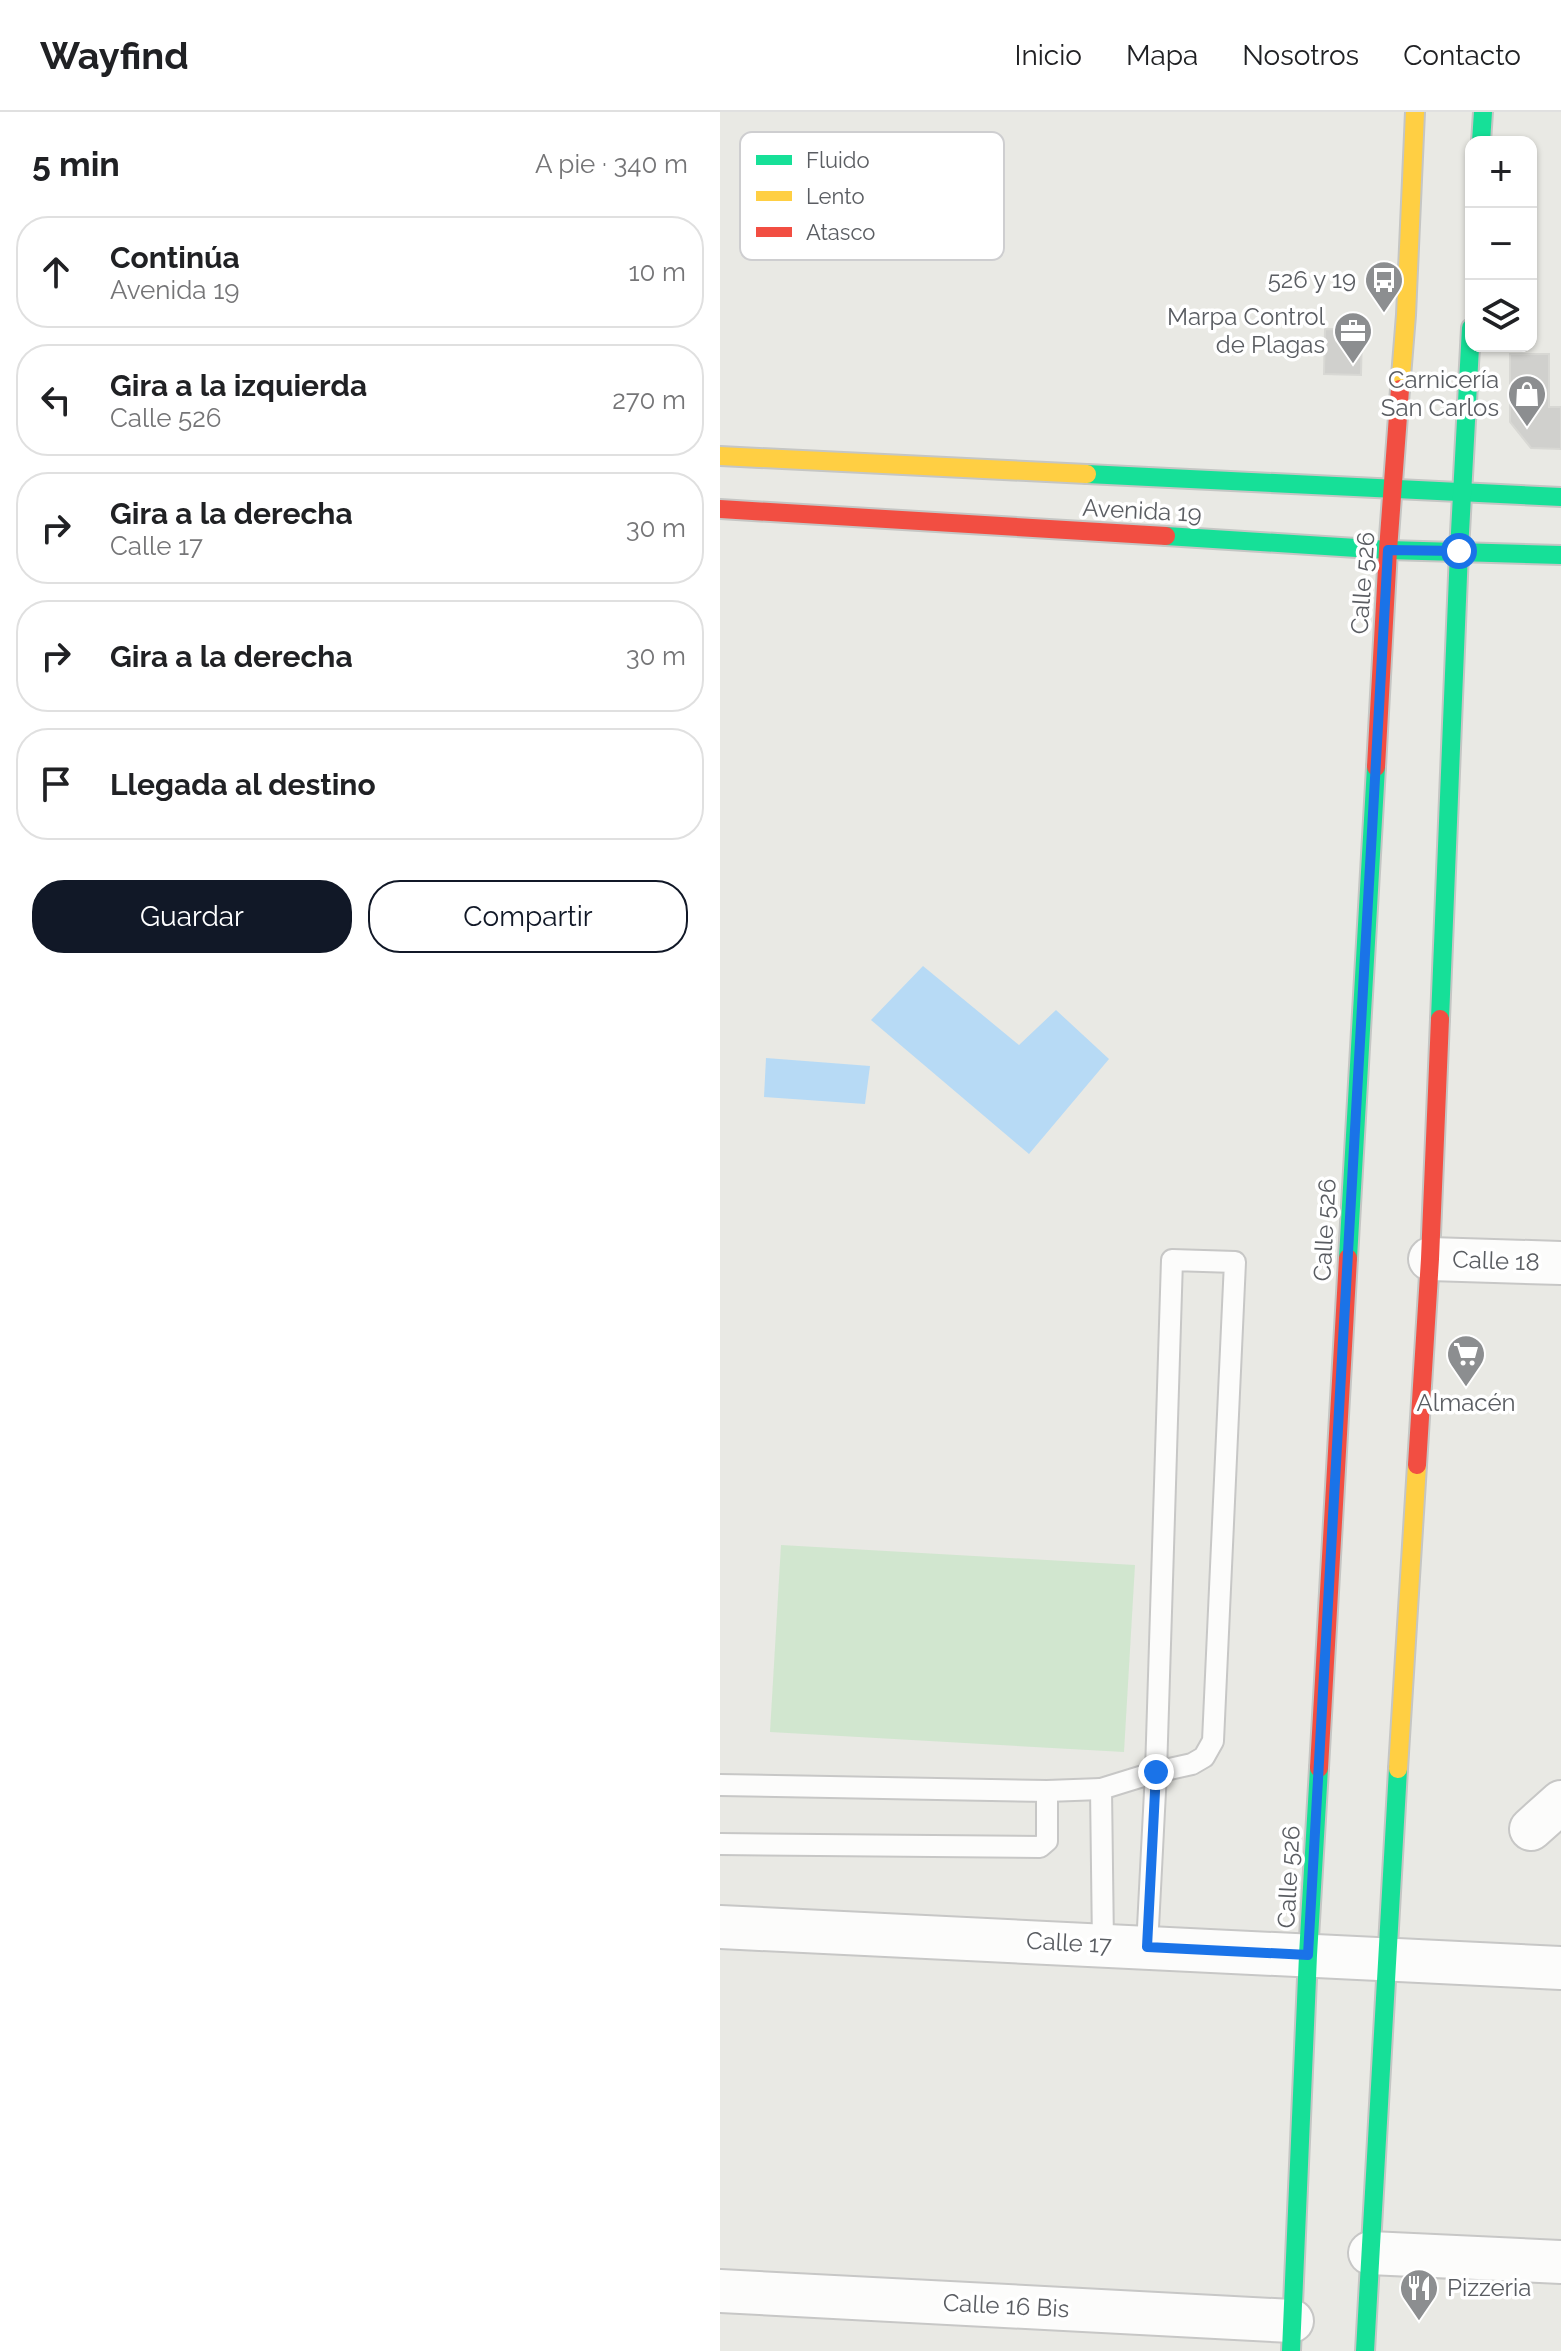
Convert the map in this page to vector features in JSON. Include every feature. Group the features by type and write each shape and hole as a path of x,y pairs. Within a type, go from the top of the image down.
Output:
{"main road":[{"name":"Calle 526","path":"1291,2336 1308,1955 1388,550 1406,315 1415,112"},
{"path":"1481,136 1483,112"},
{"path":"1365,2351 1430,1259 1470,352"},
{"name":"Avenida 19","path":"720,456 1561,497"},
{"name":"Avenida 19","path":"720,509 1388,550 1561,555"}],"street":[{"name":"Calle 18","path":"1430,1259 1561,1263"},
{"name":"Calle 17","path":"720,1927 1561,1968"},
{"path":"1370,2253 1561,2262"},
{"name":"Calle 16 Bis","path":"720,2291 1291,2336"}],"lane":[{"path":"720,1785 1047,1791 1101,1789 1156,1772 1192,1764 1204,1757 1213,1741 1235,1262 1172,1260 1156,1772 1147,1947"},
{"path":"1101,1789 1103,1945"},
{"path":"720,1844 1040,1847 1047,1841 1047,1791"}],"green space":[{"path":"781,1545 1135,1565 1124,1752 770,1732"}],"water":[{"path":"923,966 1019,1045 1056,1010 1109,1059 1029,1154 871,1020"},
{"path":"766,1058 870,1066 865,1104 764,1097"}],"building":[{"path":"1325,329 1362,330 1361,375 1324,374"},
{"path":"1510,354 1549,354 1549,407 1561,407 1561,449 1531,448 1510,422"}],"traffic: fast":[{"path":"1481,136 1483,112"},
{"path":"1440,1019 1470,352"},
{"path":"1087,474 1561,497"},
{"path":"1166,536 1388,550 1561,555"},
{"path":"1348,1258 1376,767"},
{"path":"1291,2351 1319,1768"},
{"path":"1365,2351 1398,1769"}],"traffic: slow":[{"path":"1400,389 1415,112"},
{"path":"720,456 1087,474"},
{"path":"1398,1769 1417,1465"}],"traffic: jam":[{"path":"1376,767 1400,389"},
{"path":"720,509 1166,536"},
{"path":"1417,1465 1440,1019"},
{"path":"1319,1768 1348,1258"}],"place":[{"name":"526 y 19","path":"1384,314"},
{"name":"Marpa Control de Plagas","path":"1353,365"},
{"name":"Carnicería San Carlos","path":"1527,428"},
{"name":"Almacén","path":"1466,1388"},
{"name":"Pizzeria","path":"1419,2322"}],"route":[{"path":"1156,1772 1147,1947 1308,1955 1388,550 1459,551"}]}
